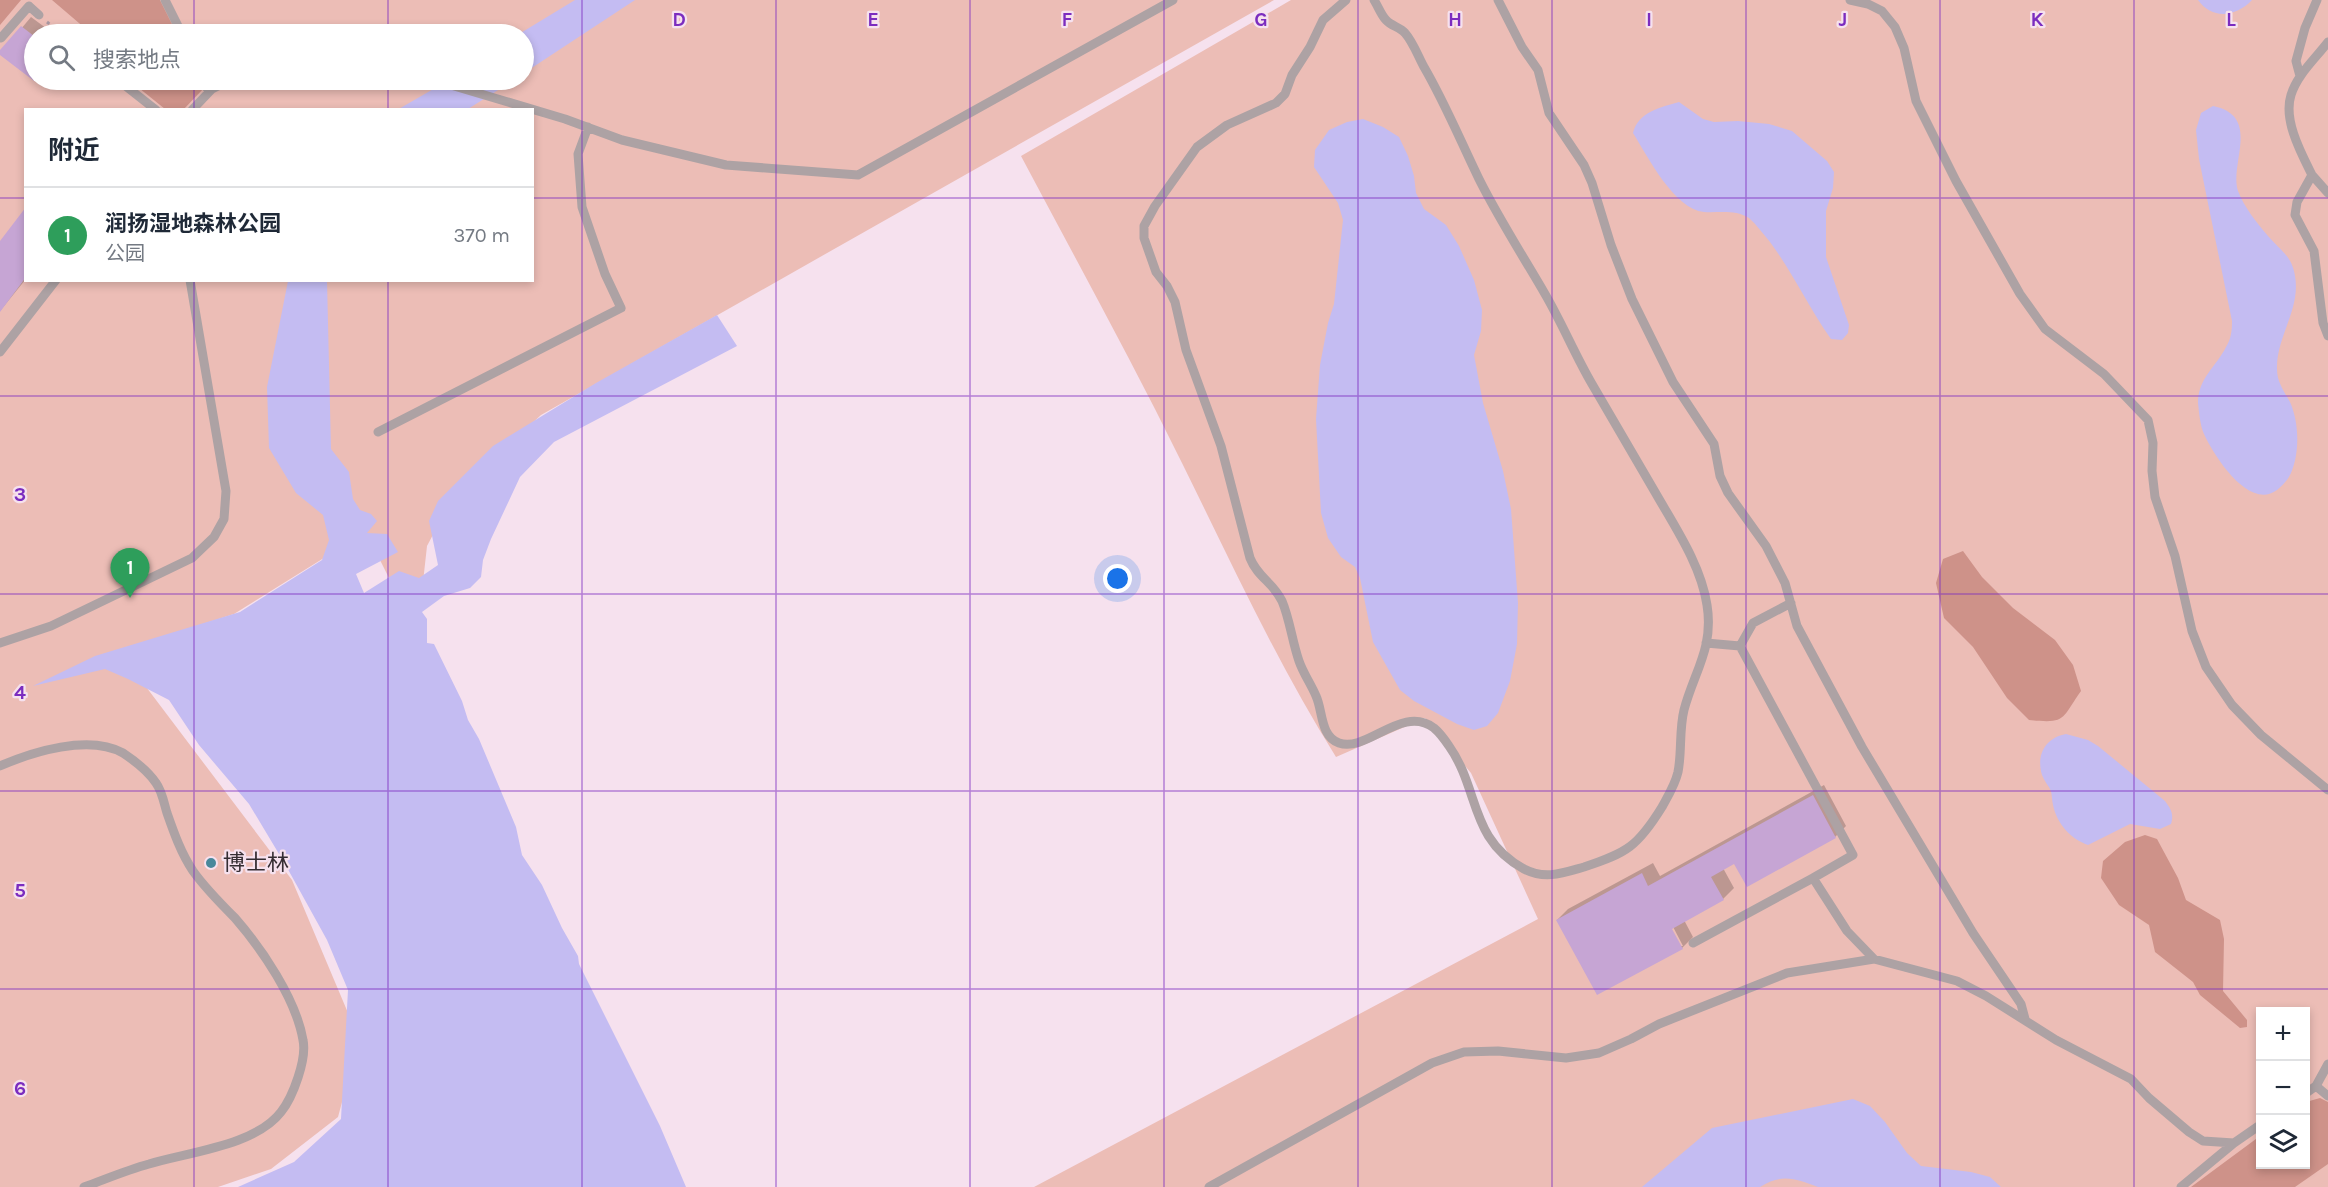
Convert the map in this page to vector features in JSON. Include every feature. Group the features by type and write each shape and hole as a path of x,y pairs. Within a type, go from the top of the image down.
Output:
{"lane":[{"path":"165,0 177,24"},
{"path":"534,111 622,140 726,165 858,175 1173,0"},
{"path":"1346,0 1323,20 1293,75 1286,94 1276,103 1227,125 1197,147 1155,206 1144,226 1144,238 1156,272 1167,286 1175,302 1186,350 1221,446 1250,558 1255,571 1273,586 1280,597 1301,666 1319,701 1327,733 1335,742 1343,744 1356,742 1405,722 1420,721 1432,726 1456,755 1485,833 1494,844 1522,868 1538,874 1556,876 1617,854 1636,844 1645,834 1675,784 1684,711 1697,676 1709,631 1708,609 1703,585 1677,530 1582,366 1547,297 1504,227 1436,87 1404,31 1386,21 1374,0"},
{"path":"1498,0 1522,47 1538,70 1549,114 1584,165 1632,299 1673,382 1714,444 1720,476 1728,493 1766,546 1785,583 1797,626 1862,747 1973,933 2021,1004 2025,1019"},
{"path":"1850,0 1868,4 1882,11 1895,27 1904,48 1916,101 1956,181 2020,294 2045,329 2104,374 2148,420 2154,443 2152,471 2155,497 2175,556 2192,631 2206,667 2232,705 2261,735 2328,790"},
{"path":"2300,76 2296,61 2305,28 2317,0"},
{"path":"1,38 28,6 39,15"},
{"path":"2328,42 2300,76 2290,96 2290,116 2299,147 2312,175 2328,193"},
{"path":"131,90 153,108"},
{"path":"194,108 212,90"},
{"path":"467,90 526,108"},
{"path":"378,432 621,308 605,274 582,207 578,154 588,127"},
{"path":"2312,175 2297,202 2295,215 2314,251 2323,323 2328,336"},
{"path":"0,352 54,282"},
{"path":"0,643 51,626 192,558 214,537 225,519 226,491 190,282"},
{"path":"1740,646 1753,623 1773,610 1791,603"},
{"path":"1706,643 1740,646"},
{"path":"1693,943 1854,855 1740,646"},
{"path":"0,766 40,750 68,746 98,746 120,752 143,768 157,784 178,844 192,870 265,956 299,1024 304,1042 303,1057 291,1094 282,1112 264,1130 200,1152 149,1164 84,1187"},
{"path":"1813,878 1846,932 1874,959"},
{"path":"1209,1187 1432,1063 1464,1052 1498,1051 1566,1058 1599,1053 1631,1040 1659,1024 1787,973 1874,959 1956,981 2025,1019 2056,1040 2131,1079 2149,1098 2189,1132 2203,1140 2234,1143"},
{"path":"2310,1090 2316,1086 2328,1064"},
{"path":"2316,1086 2328,1096"},
{"path":"2181,1187 2256,1128"}],"path":[{"path":"39,15 50,24"}],"shaded area":[{"path":"0,0 1274,0 541,415 453,497 427,546 423,582 390,580 374,548 348,543 234,614 119,651 292,880 359,1039 338,1117 271,1169 218,1187 0,1187"},
{"path":"0,0 21,0 0,25"},
{"path":"52,0 160,0 172,24 80,24"},
{"path":"575,0 635,0 534,66 534,25"},
{"path":"1291,0 2328,0 2328,1187 1034,1187 1538,919 1471,773 1425,718 1336,757 1274,649 1143,386 1021,156"},
{"path":"2198,0 2252,0 2239,10 2224,14 2210,11"},
{"path":"141,90 202,90 185,108 164,108"},
{"path":"432,90 498,90 470,108 400,108"},
{"path":"1679,102 1703,119 1714,122 1738,121 1769,124 1792,131 1827,161 1834,172 1833,188 1826,211 1826,257 1849,325 1848,333 1842,340 1831,339 1770,242 1749,218 1733,212 1704,212 1693,209 1672,192 1654,168 1633,133 1645,115"},
{"path":"2213,106 2228,111 2236,120 2240,130 2236,180 2238,191 2255,220 2288,258 2295,276 2295,300 2280,346 2277,374 2293,410 2297,437 2296,456 2287,480 2277,490 2266,495 2255,493 2244,487 2224,467 2204,434 2199,414 2198,403 2201,387 2228,344 2232,325 2199,159 2196,130 2201,113"},
{"path":"1363,119 1399,137 1408,156 1416,193 1424,209 1446,225 1459,246 1474,280 1482,310 1481,331 1474,355 1483,403 1503,471 1511,509 1518,603 1517,644 1510,681 1498,713 1487,726 1474,730 1457,724 1414,701 1400,690 1373,642 1360,578 1355,567 1341,557 1328,538 1321,513 1316,419 1320,365 1334,304 1343,220 1338,203 1314,167 1315,150 1329,130 1347,122"},
{"path":"288,282 327,282 331,449 349,472 353,499 360,510 371,514 377,521 367,533 387,534 398,552 356,574 364,593 399,571 419,578 438,565 429,521 438,501 493,446 596,383 717,315 737,346 554,442 520,477 491,539 483,560 481,577 470,588 444,596 422,612 427,619 427,643 434,644 462,701 468,720 479,739 516,827 522,855 542,885 578,956 579,964 660,1126 686,1187 238,1187 294,1162 341,1119 348,990 327,940 249,804 199,745 169,700 105,669 33,686 95,656 240,612 322,560 329,540 323,515 296,493 269,448 267,387"},
{"path":"1963,551 1982,577 2013,608 2055,640 2073,665 2081,691 2062,718 2050,721 2029,720 2007,698 1973,647 1944,618 1936,583 1943,559"},
{"path":"2066,734 2088,740 2098,746 2165,801 2171,812 2171,824 2160,829 2130,824 2088,845 2071,835 2061,824 2055,812 2051,791 2040,768 2044,748 2053,739"},
{"path":"2145,835 2157,839 2178,878 2186,900 2220,920 2224,939 2223,991 2247,1020 2247,1027 2240,1028 2200,995 2193,982 2155,952 2149,925 2119,905 2101,878 2103,861 2125,842"},
{"path":"2320,1098 2328,1102 2328,1164 2295,1187 2191,1187 2256,1139 2256,1169 2310,1169 2310,1101"},
{"path":"1853,1099 1870,1106 1885,1122 1907,1153 1921,1166 1971,1172 1990,1177 2001,1187 1818,1187 1796,1180 1782,1179 1760,1187 1642,1187 1712,1128"}],"building":[{"path":"21,26 24,28 24,73 0,55 0,50"},
{"path":"24,210 24,280 0,312 0,241"},
{"path":"1813,795 1836,838 1747,887 1734,864 1711,877 1724,900 1672,929 1683,949 1597,995 1556,920 1642,873 1648,886"}],"place":[{"name":"润扬湿地森林公园","path":"130,598"},
{"name":"博士林","path":"211,863"}]}
